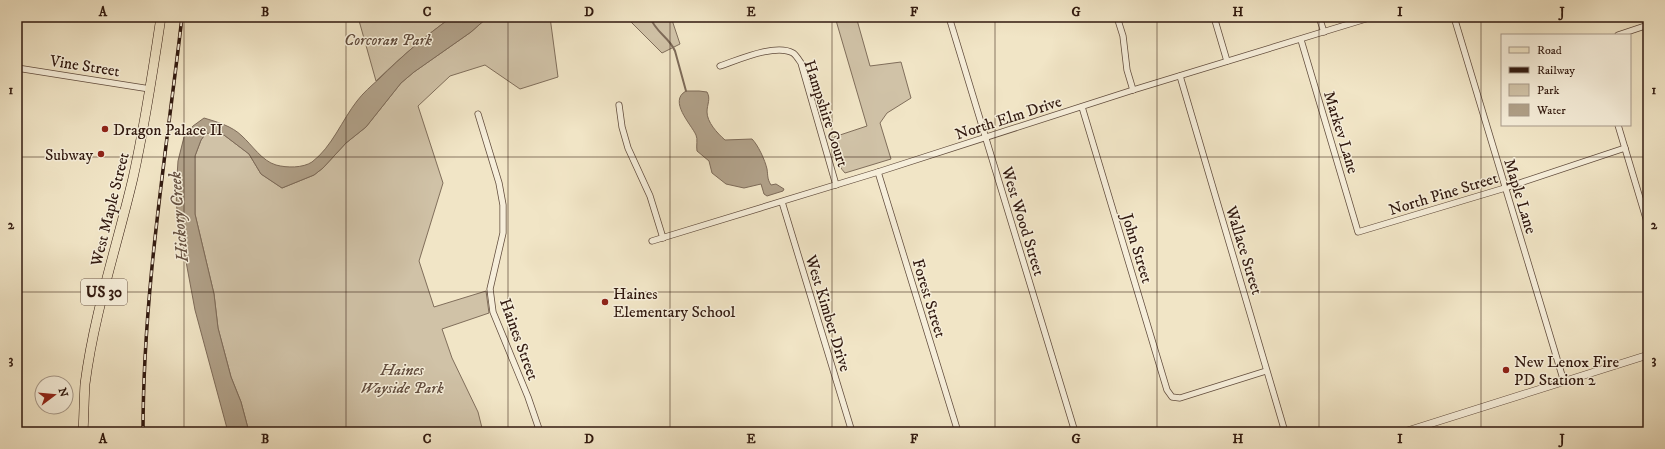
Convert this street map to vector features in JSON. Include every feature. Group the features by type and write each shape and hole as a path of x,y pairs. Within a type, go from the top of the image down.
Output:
{"main road":[{"name":"West Maple Street","path":"83,432 85,385 89,359 104,288 133,178 150,89 161,17"}],"street":[{"name":"West Wood Street","path":"949,17 1075,432"},
{"path":"1117,17 1123,36 1127,70 1133,90"},
{"path":"1214,17 1227,61"},
{"path":"1319,17 1324,32"},
{"name":"North Elm Drive","path":"652,241 782,202 1133,90 1302,40 1372,17"},
{"name":"Maple Lane","path":"1454,17 1564,382"},
{"path":"1621,34 1648,25"},
{"name":"Markev Lane","path":"1302,40 1358,232"},
{"name":"Hampshire Court","path":"720,66 768,51 781,50 793,54 801,63 836,184"},
{"name":"Vine Street","path":"17,68 150,89"},
{"name":"Wallace Street","path":"1180,76 1285,432"},
{"path":"619,106 622,127 628,148 650,196 663,238"},
{"name":"John Street","path":"1082,107 1167,390 1172,397 1180,398 1266,371"},
{"name":"Haines Street","path":"478,114 499,183 503,205 503,233 490,289 493,312 528,397 540,432"},
{"path":"1618,126 1648,225"},
{"name":"North Pine Street","path":"1358,232 1505,188 1625,148"},
{"name":"Forest Street","path":"878,172 958,432"},
{"name":"West Kimber Drive","path":"782,202 852,432"},
{"path":"1404,432 1648,355"}],"green space":[{"name":"Corcoran Park","path":"358,17 452,17 394,64 376,81"},
{"name":"Haines Wayside Park","path":"488,17 550,17 558,77 520,89 485,65 450,76 418,106 443,183 419,261 434,307 486,291 489,313 442,329 452,358 478,412 483,432 249,432 241,402 231,377 218,328 214,294 195,214 195,156 201,140 206,133 224,135 249,154 261,174 282,188 314,175 323,168 346,143 366,127 401,83 414,72 471,32"},
{"path":"626,17 671,17 680,44 662,53"},
{"path":"835,17 867,17 857,20 870,66 901,62 911,98 887,113 880,123 891,159 845,173 842,170 836,156 834,137 867,126"}],"water":[{"name":"Hickory Creek","path":"452,17 488,17 471,32 414,72 401,83 366,127 346,143 323,168 314,175 282,188 261,174 249,154 224,135 206,133 201,140 195,156 195,214 214,294 218,328 231,377 241,402 249,432 228,432 195,310 177,213 176,192 178,161 184,137 193,126 204,118 234,130 271,163 290,167 308,164 319,156 325,149 364,92 414,46"},
{"path":"686,91 707,92 709,99 707,116 713,127 725,140 752,139 763,157 767,169 768,179 771,185 776,184 784,189 783,191 767,196 764,194 761,184 744,188 726,184 712,173 709,161 697,151 696,135 682,113 679,101 681,95"}],"waterway":[{"path":"650,17 675,51 686,91"}],"railway":[{"path":"143,432 144,380 151,276 156,224 182,17"}],"place":[{"name":"Dragon Palace II","path":"105,129"},
{"name":"Subway","path":"101,154"},
{"name":"Haines Elementary School","path":"605,302"},
{"name":"New Lenox Fire PD Station 2","path":"1506,370"}]}
